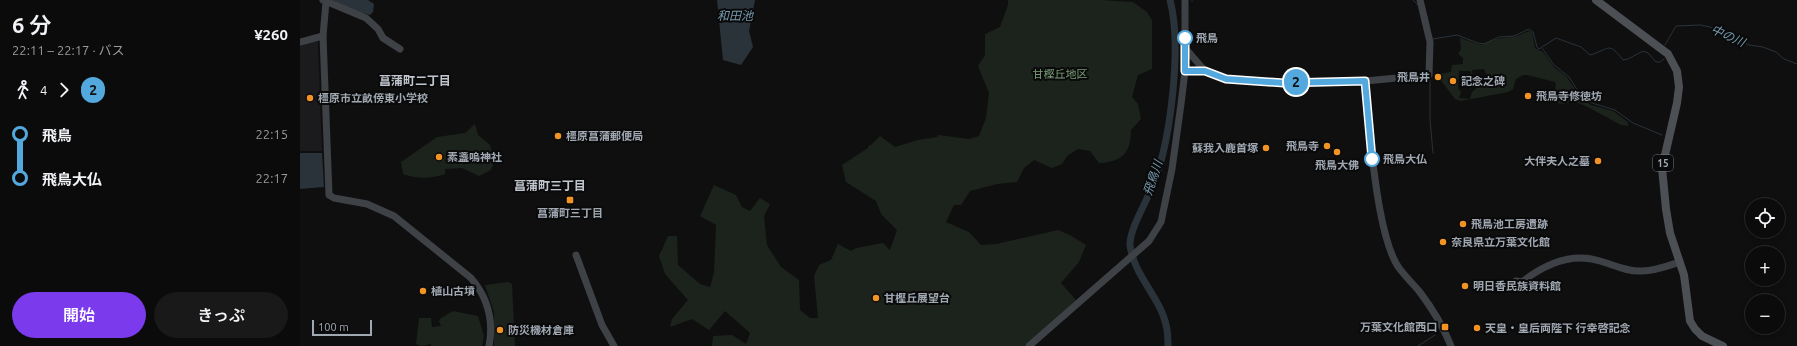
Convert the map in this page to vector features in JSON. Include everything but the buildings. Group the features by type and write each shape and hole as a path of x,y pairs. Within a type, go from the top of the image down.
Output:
{"main road":[{"name":"15","path":"1596,0 1668,54 1677,71 1679,87 1677,103 1662,168 1670,233 1684,275 1690,321 1702,336 1723,346"}],"street":[{"path":"1029,346 1149,242 1161,222 1172,168 1185,71 1185,0"},
{"path":"1185,71 1205,71 1226,79 1284,83 1379,80 1429,75 1430,42 1420,0"},
{"path":"400,49 384,38 378,29 366,18 325,1 323,36 329,195 334,198 367,204 394,216 471,278 479,287 488,306 491,327 490,346"},
{"path":"300,42 323,36"},
{"path":"1185,48 1205,71"},
{"path":"1369,128 1372,159 1387,239 1398,267 1420,292 1442,325 1451,346"},
{"path":"576,255 602,325 614,346"},
{"path":"1516,281 1522,282 1546,266 1571,258 1588,258 1622,269 1641,271 1680,262"}],"shaded area":[{"name":"橿原市立畝傍東小学校","path":"310,41 318,42 322,151 300,151 300,45"}],"green space":[{"name":"甘樫丘地区","path":"1008,0 1101,0 1133,2 1147,12 1152,20 1152,69 1138,75 1132,97 1138,104 1141,119 1131,130 1131,138 1124,155 1114,161 1099,163 1090,151 1078,149 1067,156 1062,164 1052,168 1034,160 1024,168 1017,182 997,184 970,191 961,205 954,205 946,222 969,232 981,245 996,244 1058,230 1070,235 1086,245 1079,262 1061,283 1076,300 1024,346 712,346 713,336 732,335 746,344 750,333 725,311 709,330 692,319 670,327 672,319 688,300 665,274 659,256 668,236 677,236 678,265 700,284 710,287 714,273 716,225 700,216 714,185 736,195 742,207 750,211 760,198 770,204 764,216 767,245 781,267 799,280 800,310 810,318 818,318 814,276 819,265 831,260 838,244 851,251 856,248 883,243 890,250 897,230 881,214 876,201 846,182 842,165 868,148 869,145 871,145 880,136 895,147 918,140 937,137 938,135 969,139 979,136 986,118 989,93 978,66 985,55 985,34 1000,27 1008,5"},
{"path":"1529,31 1532,32 1535,48 1543,52 1555,68 1566,76 1582,99 1591,105 1613,111 1628,122 1628,126 1621,125 1580,104 1573,102 1562,104 1556,102 1553,97 1556,85 1555,82 1523,75 1516,79 1513,89 1508,92 1461,101 1455,99 1439,78 1439,74 1451,72 1452,65 1463,64 1463,58 1458,54 1461,49 1460,38 1481,45 1496,39 1517,36","holes":["1484,69 1487,76 1485,79 1473,82 1472,70","1459,71 1471,71 1471,86 1477,88 1472,92 1470,99 1459,98 1461,92 1458,88"]},
{"path":"475,124 478,135 490,145 494,162 491,170 479,176 462,168 445,169 445,174 429,178 418,178 403,174 401,162 437,137 465,133"},
{"path":"508,282 512,284 515,346 494,346 494,312 485,285"},
{"path":"453,311 478,316 484,336 482,346 431,346 431,344 422,346 416,344 419,318 431,318 432,327 441,326 439,321 441,318"}],"water":[{"path":"332,0 368,0 374,4 373,12 370,15 352,10"},
{"name":"和田池","path":"717,0 755,0 749,31 753,47 741,65 723,60"},
{"path":"300,153 322,153 324,187 300,189"}],"waterway":[{"name":"飛鳥川","path":"1168,346 1167,330 1163,315 1136,266 1130,245 1133,230 1155,180 1161,161 1170,116 1175,65 1175,41 1170,0"},
{"name":"中の川","path":"1413,0 1418,5"},
{"name":"中の川","path":"1427,16 1429,25"},
{"name":"中の川","path":"1665,45 1676,26 1701,25 1718,29 1749,45 1763,47 1776,52 1784,59 1797,64"},
{"name":"中の川","path":"1433,39 1457,35 1484,44 1499,37 1514,36 1529,29 1533,32 1537,47 1539,49 1556,38 1581,47 1590,55 1611,48 1623,60 1643,51 1648,53 1656,62 1660,62 1664,59"},
{"path":"1542,48 1554,65 1569,77 1582,97 1592,103 1615,110 1633,123 1662,135"},
{"path":"1430,78 1430,120 1433,153"},
{"path":"1418,346 1435,335"}],"bus line":[{"name":"2","path":"1185,38 1185,71 1205,71 1226,79 1234,80 1284,83 1365,81 1372,159"}],"place":[{"name":"飛鳥","path":"1185,38"},
{"name":"飛鳥井","path":"1438,77"},
{"name":"記念之碑","path":"1453,81"},
{"name":"飛鳥寺修徳坊","path":"1528,96"},
{"name":"橿原市立畝傍東小学校","path":"310,98"},
{"name":"橿原菖蒲郵便局","path":"558,136"},
{"name":"飛鳥寺","path":"1327,146"},
{"name":"蘇我入鹿首塚","path":"1266,148"},
{"name":"飛鳥大佛","path":"1337,152"},
{"name":"素盞嗚神社","path":"439,157"},
{"name":"飛鳥大仏","path":"1372,159"},
{"name":"大伴夫人之墓","path":"1598,161"},
{"name":"菖蒲町三丁目","path":"570,200"},
{"name":"飛鳥池工房遺跡","path":"1463,224"},
{"name":"奈良県立万葉文化館","path":"1443,242"},
{"name":"明日香民族資料館","path":"1465,286"},
{"name":"植山古墳","path":"423,291"},
{"name":"甘樫丘展望台","path":"876,298"},
{"name":"万葉文化館西口","path":"1445,327"},
{"name":"天皇・皇后両陛下 行幸啓記念","path":"1477,328"},
{"name":"防災機材倉庫","path":"500,330"}],"district":[{"name":"菖蒲町二丁目","path":"415,81"},
{"name":"菖蒲町三丁目","path":"550,186"}]}
